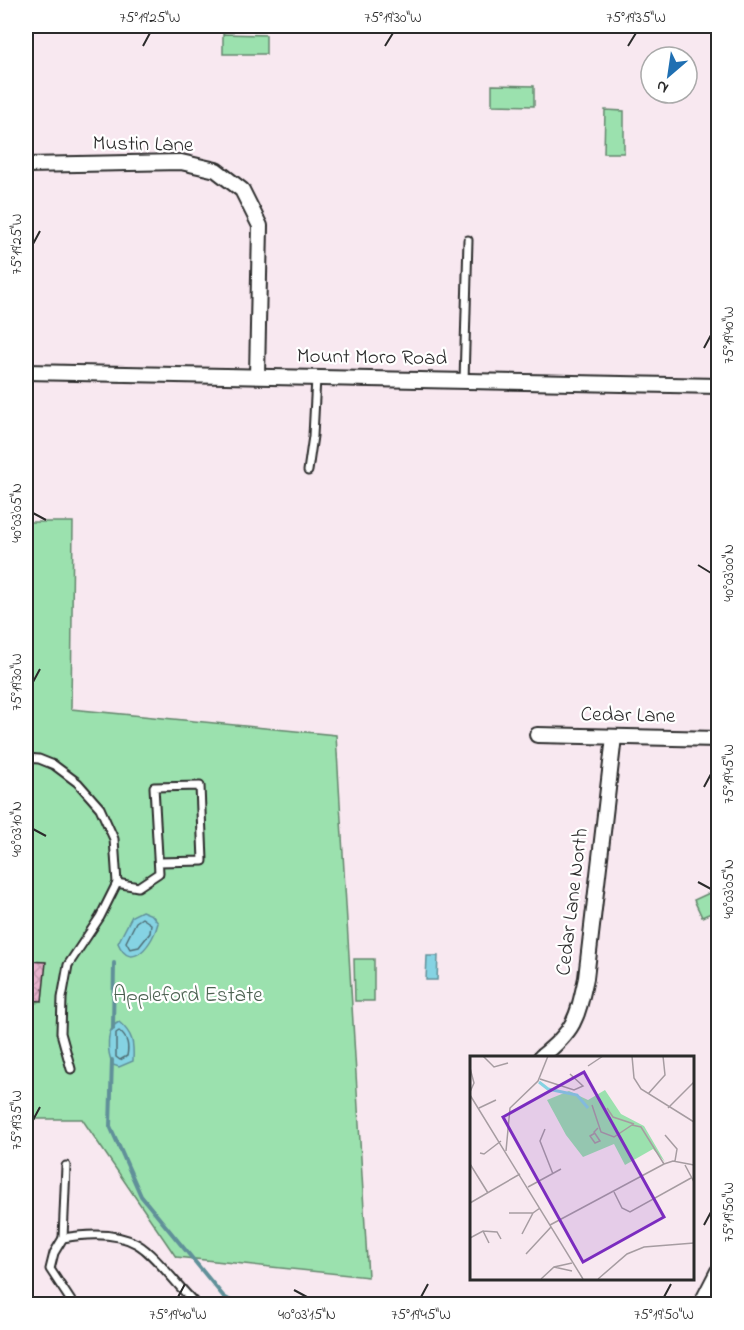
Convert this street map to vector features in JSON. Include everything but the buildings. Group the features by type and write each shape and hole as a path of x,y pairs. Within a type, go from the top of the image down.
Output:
{"street":[{"name":"Mustin Lane","path":"26,165 181,162 216,170 242,190 260,226 257,376"},
{"name":"Mount Moro Road","path":"26,372 718,386"},
{"name":"Cedar Lane","path":"537,735 718,739"},
{"name":"Cedar Lane North","path":"542,1056 560,1042 572,1027 578,1014 586,978 615,737"},
{"path":"701,1305 718,1271"}],"lane":[{"path":"464,381 468,240"},
{"path":"308,471 313,436 316,378"},
{"path":"26,758 39,759 54,765 78,783 100,808 114,839 117,883 100,916 68,965 62,998 61,1033 71,1069"},
{"path":"117,883 138,887 159,873 154,788 200,786 204,861 159,862"},
{"path":"66,1166 63,1238 54,1252 50,1269 73,1305"},
{"path":"63,1238 95,1235 123,1239 138,1244 196,1305"}],"green space":[{"path":"223,34 266,35 266,54 223,54"},
{"path":"492,85 534,86 534,106 492,105"},
{"path":"605,110 624,111 624,153 604,153"},
{"name":"Appleford Estate","path":"26,522 73,522 71,709 336,735 368,1277 176,1257 82,1119 26,1119"},
{"path":"718,889 718,910 702,917 694,900"},
{"path":"354,959 374,959 374,1001 355,1001"}],"water":[{"path":"142,911 152,915 158,923 156,931 141,952 129,956 123,952 118,943 132,916"},
{"path":"427,956 438,956 437,980 426,980"},
{"path":"119,1022 130,1035 133,1044 133,1061 119,1067 113,1065 108,1041 111,1030"}],"waterway":[{"path":"113,1029 114,963"},
{"path":"112,1060 110,1126 141,1196 224,1297 236,1304"}]}
